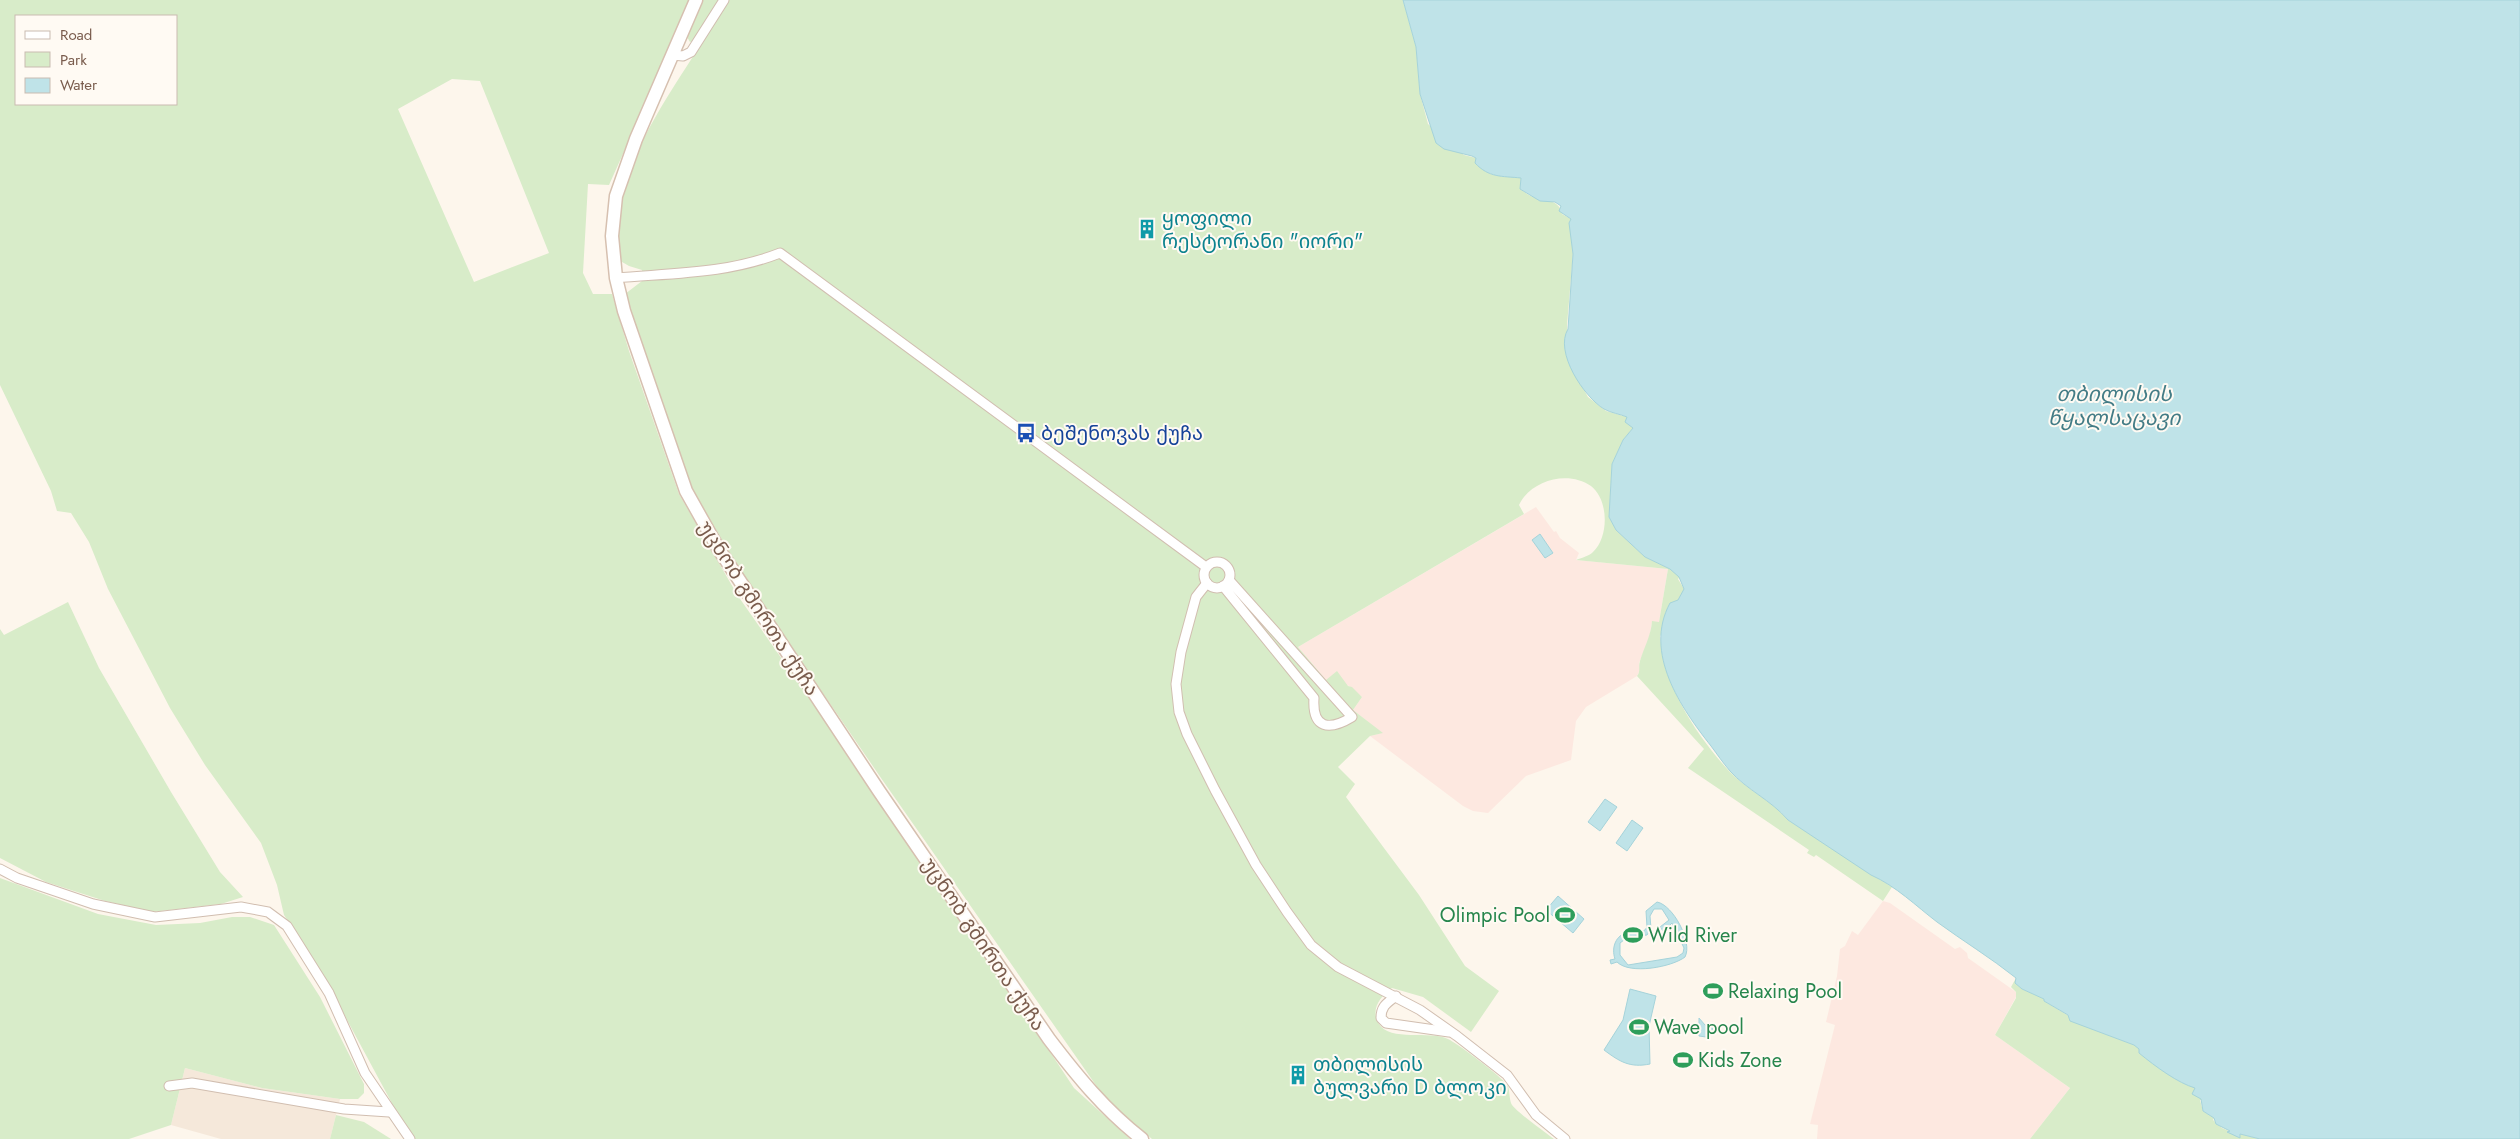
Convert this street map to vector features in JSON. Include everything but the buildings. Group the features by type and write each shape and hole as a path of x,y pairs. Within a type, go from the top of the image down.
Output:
{"main road":[{"name":"უცნობ გმირთა ქუჩა","path":"696,0 636,140 616,196 612,236 616,278 624,311 686,491 718,548 836,728 1049,1039 1082,1083 1106,1108 1142,1139"}],"street":[{"path":"672,55 683,56 691,52 724,0"},
{"path":"616,278 722,270 753,264 780,253 1206,567"},
{"path":"1216,561 1224,564 1229,571 1226,583 1214,588 1206,583 1203,575 1206,567 1216,561"},
{"path":"1206,583 1196,597 1191,612 1176,684 1176,700 1187,734 1256,865 1311,945 1338,967 1396,996 1452,1032 1507,1075 1536,1115 1565,1139"},
{"path":"1226,583 1352,717 1332,726 1322,724 1317,719 1313,707 1314,698 1226,583"},
{"path":"0,869 17,878 93,904 156,917 241,907 268,912 287,926 329,993 365,1073 410,1139"},
{"path":"1396,996 1385,1004 1381,1010 1381,1018 1386,1023 1452,1032"},
{"path":"169,1086 192,1083 344,1109 390,1112"}],"shaded area":[{"path":"1536,507 1554,532 1556,531 1560,538 1579,553 1576,560 1668,569 1659,622 1652,622 1649,639 1639,663 1640,670 1637,676 1586,707 1576,721 1571,760 1526,776 1488,813 1473,811 1463,806 1370,736 1382,733 1353,710 1362,697 1349,686 1326,680 1298,647"},
{"path":"1883,901 1890,903 1955,949 1960,947 1967,953 1968,958 2016,992 2016,997 1995,1035 2070,1088 2030,1139 1817,1139 1818,1125 1810,1124 1835,1025 1826,1022 1837,976 1840,949 1845,946 1852,931 1858,935"},
{"path":"185,1068 262,1088 340,1099 330,1139 221,1139 171,1125"}],"green space":[{"path":"0,0 692,0 609,185 588,184 583,273 593,294 612,294 629,351 679,494 738,596 925,864 1074,1088 1130,1139 413,1139 319,968 284,915 277,885 261,843 205,765 170,708 108,589 89,542 71,513 57,511 51,491 0,385","holes":["452,79 480,81 549,253 474,282 398,109"]},
{"path":"701,0 720,0 696,40 690,42 687,37"},
{"path":"729,0 1403,0 1416,47 1420,94 1428,124 1464,155 1476,158 1484,170 1494,175 1521,177 1520,189 1529,195 1555,203 1562,214 1571,219 1573,254 1567,325 1569,363 1588,397 1606,411 1627,417 1633,428 1623,440 1612,464 1609,517 1616,530 1645,557 1670,569 1680,577 1678,579 1686,592 1660,636 1668,673 1684,709 1705,742 1729,771 1743,784 1788,820 1892,887 1883,901 1816,855 1814,857 1807,853 1809,850 1688,768 1704,749 1637,676 1652,621 1659,622 1668,569 1576,560 1593,552 1598,545 1604,528 1604,509 1597,492 1582,481 1561,478 1551,480 1532,489 1525,496 1519,505 1524,514 1298,647 1326,680 1337,671 1348,686 1352,687 1362,697 1353,710 1383,733 1370,736 1338,767 1355,784 1346,797 1419,895 1465,966 1499,991 1471,1032 1423,997 1392,988 1380,999 1376,1008 1376,1019 1384,1029 1392,1033 1431,1035 1453,1042 1499,1076 1508,1086 1512,1105 1554,1139 1152,1139 1107,1101 881,778 742,575 692,488 625,294 642,281 642,270 629,266 617,259 618,215 625,183 635,156 665,101"},
{"path":"68,602 99,668 171,792 220,872 243,897 221,904 152,912 105,901 46,882 0,858 0,629 4,635"},
{"path":"0,878 98,914 156,925 200,923 232,917 250,917 274,925 320,997 364,1084 364,1093 358,1099 340,1099 262,1088 185,1068 171,1125 129,1139 0,1139"},
{"path":"2016,978 2022,989 2045,999 2044,1001 2089,1028 2134,1045 2140,1049 2139,1053 2179,1081 2195,1088 2203,1100 2200,1100 2203,1111 2214,1118 2213,1120 2222,1128 2240,1136 2240,1134 2260,1139 2030,1139 2070,1088 1995,1035 2016,998 2016,992 2011,987"},
{"path":"336,1115 364,1122 391,1139 330,1139"}],"water":[{"name":"თბილისის წყალსაცავი","path":"1403,0 2520,0 2520,1139 2260,1139 2240,1134 2240,1138 2227,1132 2230,1131 2216,1124 2214,1118 2203,1111 2201,1099 2192,1094 2195,1088 2160,1069 2139,1053 2139,1049 2134,1045 2070,1021 2068,1015 2044,1001 2044,999 2022,989 2015,983 2016,978 1937,922 1897,890 1788,820 1730,771 1688,715 1669,679 1663,660 1661,641 1663,622 1670,603 1678,600 1684,589 1679,577 1670,569 1645,557 1616,530 1609,517 1612,464 1623,440 1633,428 1625,422 1627,417 1604,409 1588,395 1573,373 1568,361 1565,339 1568,329 1573,254 1569,223 1571,219 1559,211 1561,206 1555,202 1540,201 1520,189 1521,178 1491,174 1475,163 1476,158 1444,149 1436,143 1420,94 1416,47"},
{"path":"1540,534 1553,553 1545,558 1532,540"},
{"path":"1605,799 1617,807 1600,831 1588,822"},
{"path":"1632,820 1643,828 1627,851 1616,843"},
{"name":"Olimpic Pool","path":"1558,896 1584,919 1573,933 1546,910"},
{"name":"Wild River","path":"1657,902 1669,910 1675,917 1686,942 1687,950 1685,957 1671,964 1641,969 1623,966 1617,962 1611,964 1610,960 1615,959 1615,942 1620,936 1630,931 1643,931 1647,927 1646,911","holes":["1654,909 1662,909 1669,920 1660,927 1665,934 1671,930 1669,926 1672,923 1684,948 1683,953 1677,957 1628,965 1620,955 1620,943 1628,937 1647,935 1651,929 1650,916"]},
{"name":"Wave pool","path":"1630,989 1656,996 1649,1026 1650,1064 1637,1065 1626,1063 1604,1050 1623,1020"},
{"path":"1699,1018 1705,1025 1712,1027 1713,1031 1706,1037 1699,1036"}],"place":[{"name":"ყოფილი რესტორანი \"იორი\"","path":"1147,229"},
{"name":"ბეშენოვას ქუჩა","path":"1026,433"},
{"name":"Olimpic Pool","path":"1565,915"},
{"name":"Wild River","path":"1633,935"},
{"name":"Relaxing Pool","path":"1713,991"},
{"name":"Wave pool","path":"1639,1027"},
{"name":"Kids Zone","path":"1683,1060"},
{"name":"თბილისის ბულვარი D ბლოკი","path":"1298,1075"}]}
